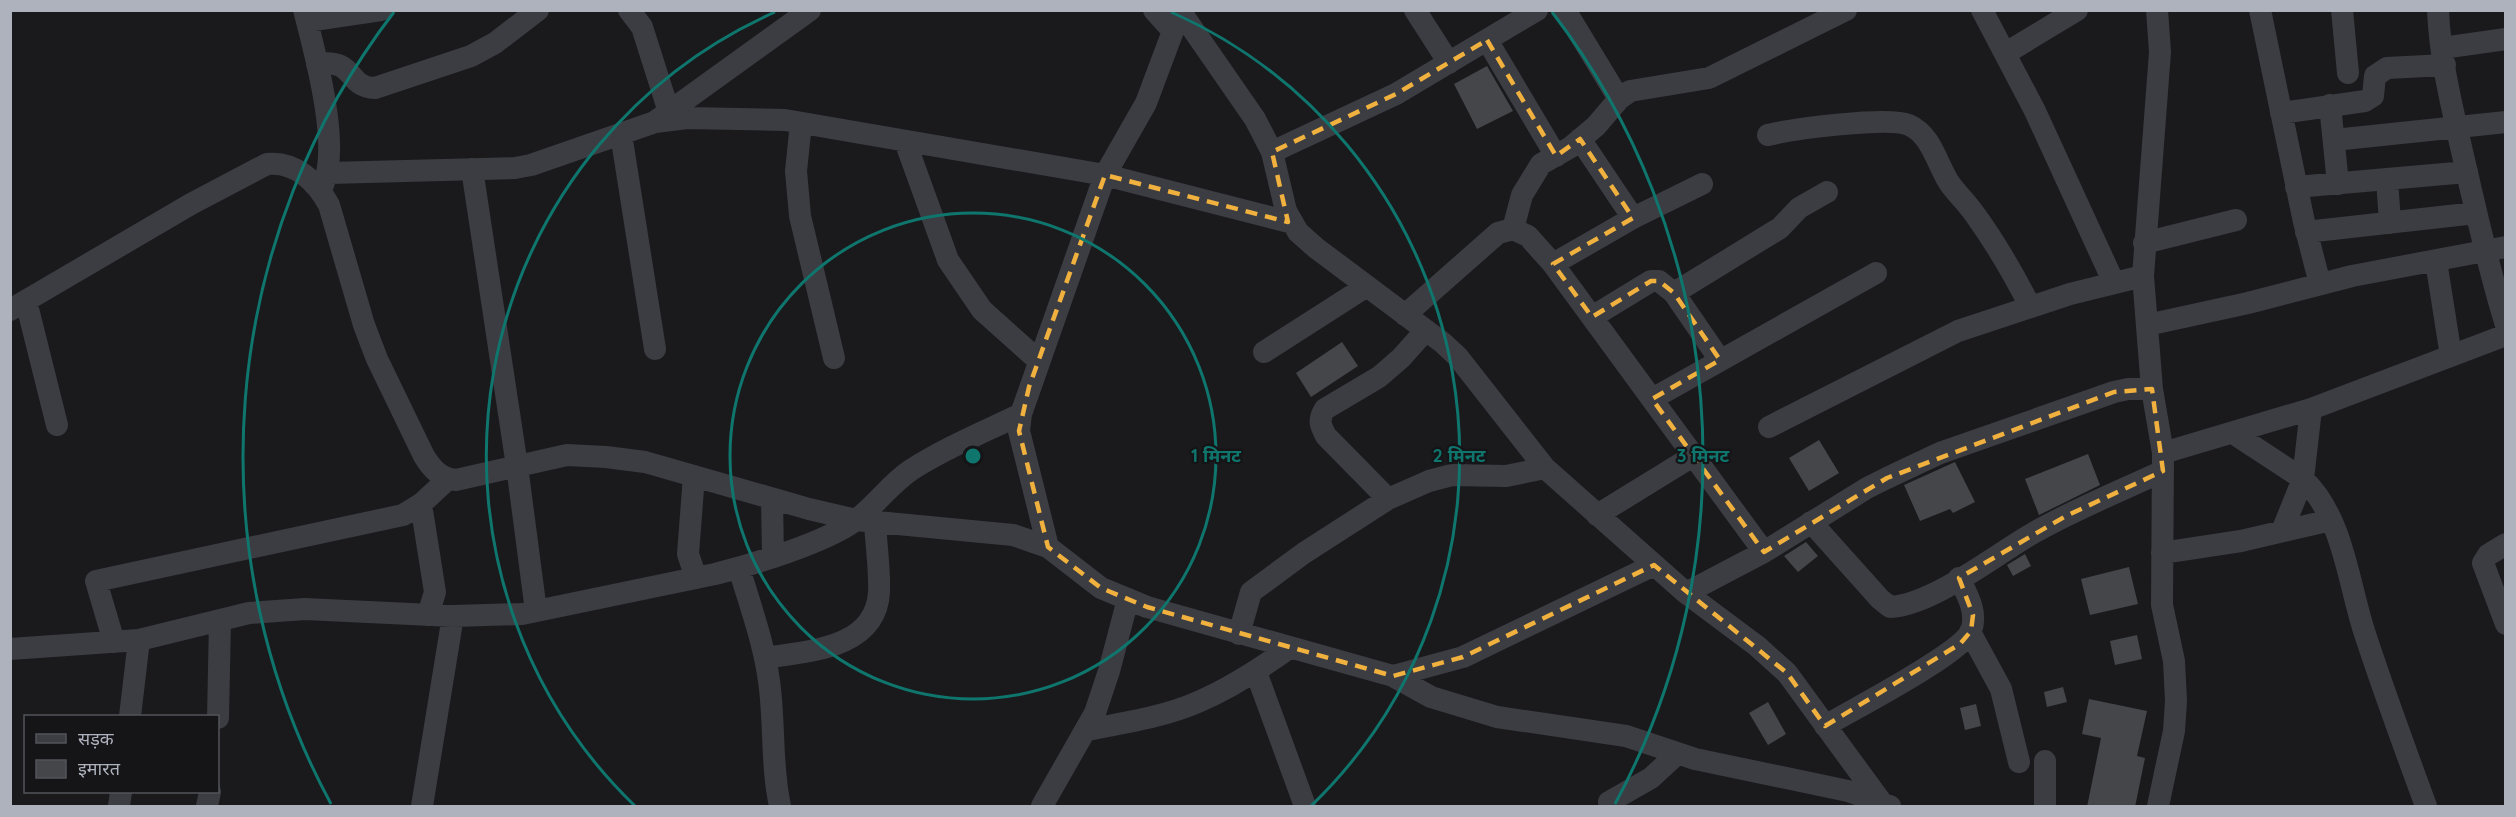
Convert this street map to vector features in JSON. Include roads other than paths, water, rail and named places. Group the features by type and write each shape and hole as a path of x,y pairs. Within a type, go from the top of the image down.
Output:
{"street":[{"path":"381,10 306,16 327,118 325,181 364,325 376,359 431,468 448,479 456,480 567,455 586,456 645,462 772,499 866,521 1013,535 1048,547 1101,588 1128,599 1239,634 1393,676 1431,697 1497,717 1626,736 1677,754 1848,791 1886,805"},
{"path":"317,64 339,64 349,70 355,81 364,88 375,88 471,56 495,43 538,10"},
{"path":"629,10 642,27 662,117"},
{"path":"57,426 18,305 191,204 267,164 281,163 325,181 531,165 621,134 662,117 810,10"},
{"path":"1154,10 1180,19 1255,119 1272,152 1286,211 1298,232 1458,357 1545,468 1686,593 1757,646 1787,673 1886,805"},
{"path":"1415,10 1449,63"},
{"path":"1272,152 1396,94 1537,10"},
{"path":"1565,10 1619,99"},
{"path":"1513,229 1519,202 1531,177 1541,164 1556,156 1596,126 1619,99 1630,91 1709,78 1846,10"},
{"path":"1982,10 2035,111 2114,283"},
{"path":"2006,53 2077,10"},
{"path":"2157,10 2160,52 2143,276 2152,389 2163,462 2162,605 2174,661 2175,701 2174,731 2158,807"},
{"path":"2260,10 2296,187 2320,284"},
{"path":"2342,10 2348,73"},
{"path":"2438,10 2443,57 2476,213 2495,250 2505,325"},
{"path":"1048,547 1019,431 1021,414 1105,175 1146,103 1180,19"},
{"path":"2281,113 2365,101 2373,96 2375,76 2386,68 2443,57 2505,39"},
{"path":"1487,40 1556,156"},
{"path":"2330,105 2338,184"},
{"path":"662,117 785,120 872,133 905,141 1105,175 1293,223"},
{"path":"1768,135 1790,130 1879,121 1909,125 1922,134 1951,186 1974,213 2000,250 2030,306"},
{"path":"2334,140 2505,122"},
{"path":"801,123 796,171 800,216 834,358"},
{"path":"621,134 655,349"},
{"path":"1580,139 1633,218"},
{"path":"905,141 948,260 982,310 1038,361"},
{"path":"472,169 517,466 536,612"},
{"path":"2296,187 2467,172"},
{"path":"2387,179 2390,223"},
{"path":"1553,264 1633,218 1701,184"},
{"path":"1674,293 1780,228 1799,208 1827,192"},
{"path":"2306,232 2476,213"},
{"path":"2144,243 2236,220"},
{"path":"1405,315 1498,233 1513,229 1528,236 1553,264 1764,552"},
{"path":"2147,325 2248,303 2320,284 2495,250"},
{"path":"2436,261 2451,356"},
{"path":"1652,399 1876,273"},
{"path":"1769,427 1958,332 2030,306 2143,276"},
{"path":"1592,317 1651,281 1659,281 1674,293 1720,360"},
{"path":"1264,352 1367,286"},
{"path":"1388,499 1326,436 1319,424 1320,415 1325,409 1379,377 1401,358 1426,330"},
{"path":"1811,522 1880,599 1890,607 1902,607 1959,578 2163,462 2234,433 2311,409 2505,335"},
{"path":"1686,593 1764,552 1867,488 1940,453 2114,392 2128,389 2152,389"},
{"path":"2282,531 2303,479 2311,409"},
{"path":"10,649 139,640 249,613 305,609 453,616 522,614 696,578 739,568 866,521 908,472 1021,414"},
{"path":"2234,433 2303,479 2328,510 2354,590 2371,653 2426,807"},
{"path":"1597,515 1693,456"},
{"path":"1239,634 1251,592 1304,553 1388,499 1429,481 1452,475 1506,476 1545,468"},
{"path":"694,476 688,554 696,578"},
{"path":"114,642 96,581 403,515 421,504 448,479"},
{"path":"772,499 773,556"},
{"path":"421,504 435,592 428,615"},
{"path":"2162,553 2241,541 2331,520"},
{"path":"765,658 835,644 862,630 872,619 879,592 866,521"},
{"path":"2505,544 2488,555 2483,563 2505,624"},
{"path":"1393,676 1462,657 1654,564"},
{"path":"739,568 765,658 771,699 776,789 780,807"},
{"path":"1825,726 1917,673 1960,644 1970,632 1973,615 1970,600 1959,578"},
{"path":"1042,807 1065,764 1087,730 1109,671 1128,599"},
{"path":"422,807 453,616"},
{"path":"218,715 220,621"},
{"path":"1970,632 2001,689 2019,762"},
{"path":"130,715 139,640"},
{"path":"1087,730 1131,721 1196,703 1256,672 1288,648"},
{"path":"1256,672 1305,807"},
{"path":"1607,805 1651,778 1677,754"},
{"path":"2045,807 2046,761"}]}
